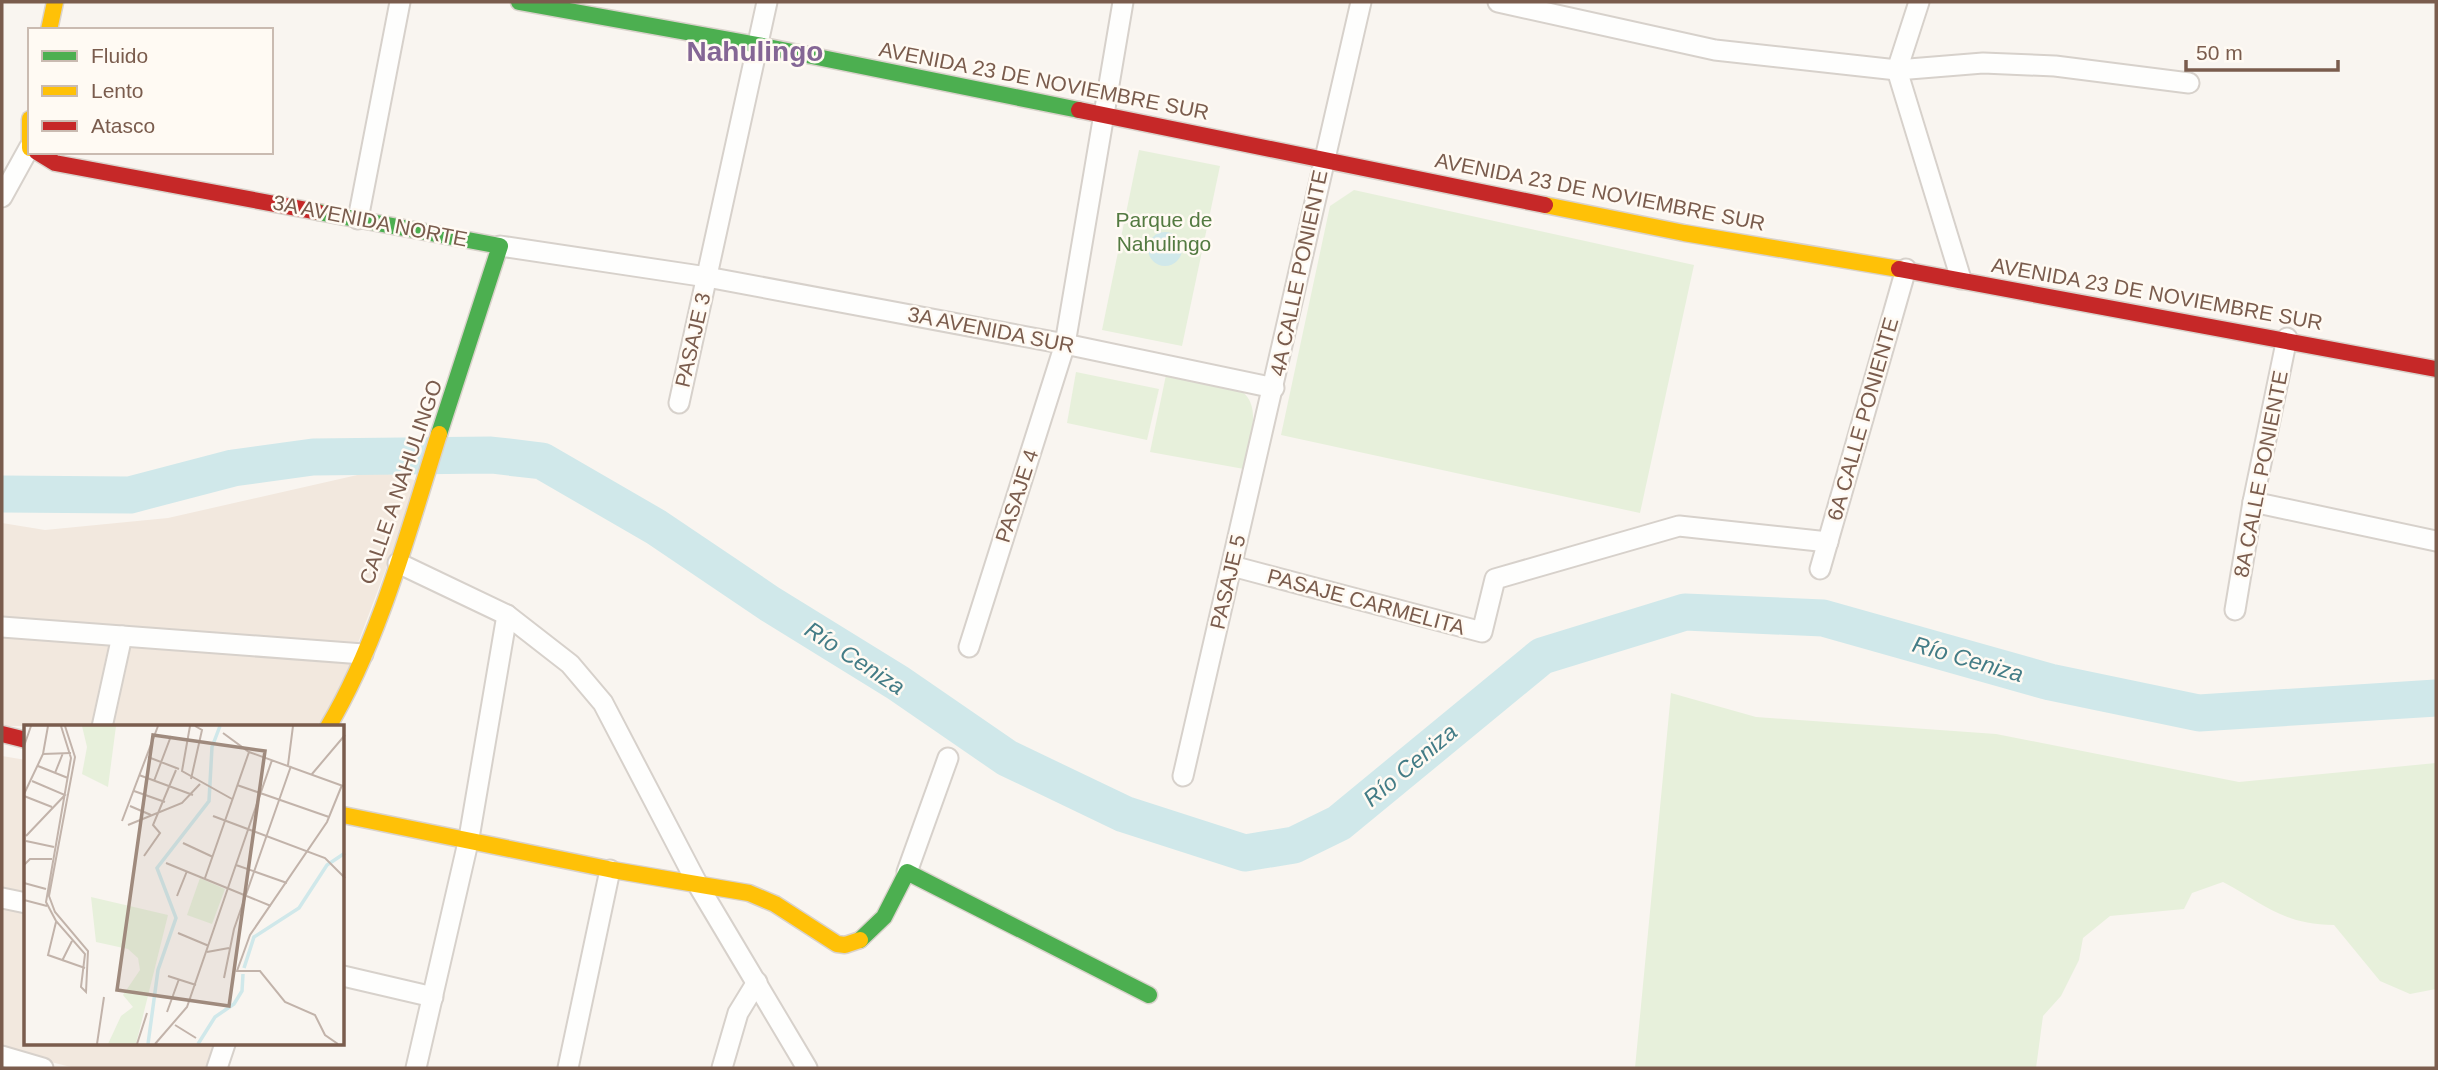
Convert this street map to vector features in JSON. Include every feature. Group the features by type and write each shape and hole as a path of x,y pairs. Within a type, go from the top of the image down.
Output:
{"street":[{"path":"49,28 55,2"},
{"path":"358,219 400,2"},
{"name":"AVENIDA 23 DE NOVIEMBRE SUR","path":"519,2 758,45 1684,233 1906,269 2287,338 2436,369"},
{"name":"PASAJE 3","path":"678,403 767,2"},
{"name":"PASAJE 4","path":"969,647 1065,344 1123,2"},
{"name":"4A CALLE PONIENTE","path":"1274,388 1361,2"},
{"path":"1498,2 1715,50 1897,70 1983,63 2055,66 2189,83"},
{"path":"1919,2 1897,70 1961,279"},
{"path":"2,197 28,150"},
{"name":"3A AVENIDA NORTE","path":"40,154 55,163 500,246 707,277"},
{"name":"CALLE A NAHULINGO","path":"329,725 346,697 398,563 500,246"},
{"name":"6A CALLE PONIENTE","path":"1820,569 1906,269"},
{"name":"3A AVENIDA SUR","path":"707,277 1065,344 1274,388"},
{"name":"8A CALLE PONIENTE","path":"2235,610 2253,502 2287,338"},
{"name":"PASAJE 5","path":"1183,776 1274,388"},
{"path":"2253,502 2436,541"},
{"name":"PASAJE CARMELITA","path":"1232,566 1482,632 1495,579 1667,528 1703,526 1828,542"},
{"path":"398,563 508,615 570,664 603,703 698,885 807,1068"},
{"path":"416,1068 469,838 508,615"},
{"path":"2,627 363,654"},
{"path":"102,725 122,636"},
{"path":"2,734 24,740"},
{"path":"345,815 469,838 610,870 751,893 771,900 822,936 842,945 863,941 880,923 907,872 948,758"},
{"path":"568,1068 610,870"},
{"path":"907,872 1149,995"},
{"path":"2,898 24,904"},
{"path":"345,976 433,997"},
{"path":"722,1068 738,1013 757,982"},
{"path":"217,1068 224,1046"},
{"path":"2,1056 43,1068"}],"shaded area":[{"path":"375,471 419,481 334,707 317,725 2,726 2,523 45,530 168,518"},
{"path":"2,756 24,760 24,1046 212,1046 206,1068 75,1068 2,1050"}],"green space":[{"name":"Parque de Nahulingo","path":"1139,150 1220,166 1182,346 1102,330"},
{"path":"1354,190 1694,265 1640,513 1281,435 1330,206"},
{"path":"1076,372 1159,389 1147,440 1067,423"},
{"path":"1166,375 1241,391 1248,398 1252,406 1253,427 1244,469 1150,452"},
{"path":"1671,693 1756,717 1996,734 2239,782 2436,763 2436,989 2410,994 2380,981 2334,925 2287,917 2223,882 2192,893 2184,909 2110,916 2083,938 2079,960 2061,996 2043,1016 2036,1068 1635,1068"}],"water":[{"path":"1165,232 1177,237 1182,249 1177,261 1165,266 1153,261 1148,249 1153,237"}],"waterway":[{"name":"Río Ceniza","path":"2,494 130,495 233,468 313,457 491,455 542,461 656,527 770,604 898,683 1007,758 1124,814 1245,853 1294,845 1339,823 1542,656 1685,612 1823,618 2050,682 2199,713 2436,698"}],"traffic: fast":[{"path":"519,2 758,45 1079,110"},
{"path":"318,212 500,246 439,434"},
{"path":"860,940 884,917 907,872 1149,995"}],"traffic: slow":[{"path":"49,28 55,2"},
{"path":"1545,205 1684,233 1899,269"},
{"path":"329,725 363,659 378,622 439,434"},
{"path":"345,815 613,870 749,893 775,904 837,944 845,945 860,940"}],"traffic: jam":[{"path":"1079,110 1545,205"},
{"path":"40,154 55,163 318,212"},
{"path":"1899,269 2436,369"},
{"path":"2,734 24,740"}],"district":[{"name":"Nahulingo","path":"755,51"}]}
